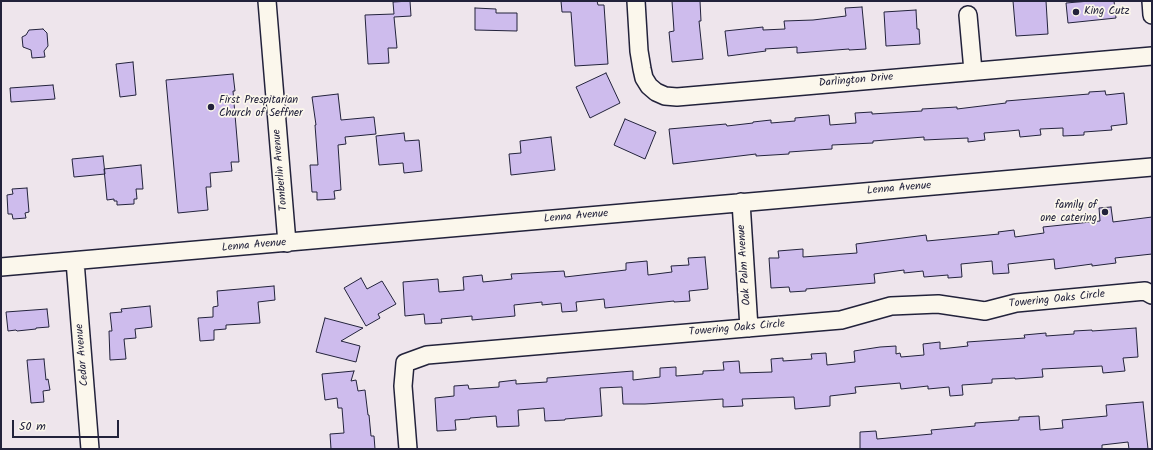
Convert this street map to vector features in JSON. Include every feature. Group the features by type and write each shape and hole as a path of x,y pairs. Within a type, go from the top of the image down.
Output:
{"street":[{"name":"Tomberlin Avenue","path":"267,1 287,243"},
{"name":"Darlington Drive","path":"636,1 639,51 644,78 649,86 656,92 665,96 677,97 1152,56"},
{"path":"1151,1 1152,16"},
{"path":"968,15 973,71"},
{"name":"Lenna Avenue","path":"1,267 741,202 1152,168"},
{"name":"Oak Palm Avenue","path":"741,202 749,328"},
{"name":"Cedar Avenue","path":"75,261 90,449"},
{"name":"Towering Oaks Circle","path":"408,449 403,386 405,363 427,355 841,320 891,306 938,304 985,311 1016,303 1145,291 1152,295"}],"building":[{"path":"410,1 411,16 394,17 397,48 388,48 389,63 368,64 365,15 394,14 393,2"},
{"path":"561,1 597,1 598,5 604,5 608,64 575,66 571,12 562,12"},
{"path":"672,1 700,1 701,21 699,21 703,59 672,62 669,32 674,31"},
{"path":"1013,1 1046,1 1048,34 1016,36"},
{"path":"1114,1 1116,18 1068,23 1066,3"},
{"path":"862,7 866,49 797,53 797,47 765,49 766,51 728,56 725,31 763,27 763,30 785,29 784,21 813,20 846,16 845,8"},
{"path":"475,8 496,9 496,13 517,13 517,31 475,30"},
{"path":"916,10 917,29 919,29 920,44 886,46 884,12"},
{"path":"43,29 47,33 48,46 44,51 45,57 32,58 31,50 23,47 22,37 26,35 29,30"},
{"path":"133,62 136,95 120,97 116,64"},
{"path":"606,73 620,103 590,118 576,87"},
{"path":"233,74 239,162 231,162 232,171 210,173 211,187 206,187 208,210 178,213 166,80"},
{"path":"53,85 55,99 11,102 10,88"},
{"path":"1105,91 1106,95 1124,93 1127,124 1111,126 1112,130 1084,132 1084,135 1063,136 1063,128 1040,129 1041,135 1020,137 1019,130 984,133 985,140 968,142 968,138 924,140 924,137 873,141 873,143 832,145 832,149 789,152 789,154 756,156 756,154 673,164 669,129 726,124 727,126 771,120 771,123 795,121 795,118 829,115 830,125 856,123 855,113 872,112 872,114 957,107 957,109 1006,103 1006,101 1089,94 1089,92"},
{"path":"338,94 341,120 374,117 376,134 345,137 346,144 338,145 341,190 334,191 335,199 317,200 317,192 312,192 310,165 318,165 316,125 312,97"},
{"path":"625,119 656,132 645,159 614,145"},
{"path":"404,133 405,141 419,140 422,171 404,173 403,163 379,165 376,136"},
{"path":"551,137 555,170 511,175 509,154 521,153 520,141"},
{"path":"103,156 105,174 74,177 72,159"},
{"path":"141,165 143,189 136,189 137,199 134,199 134,204 117,205 117,201 114,201 114,199 107,200 104,169"},
{"path":"27,188 29,212 25,213 26,218 13,219 12,214 8,214 7,195 13,194 12,189"},
{"path":"1111,207 1113,222 1152,217 1152,254 1115,258 1116,263 1092,266 1092,264 1055,269 1054,259 1008,264 1009,273 993,274 992,261 961,264 962,277 948,278 948,275 924,277 923,271 904,273 904,270 874,274 875,283 806,289 806,291 790,292 789,287 771,288 769,258 779,258 778,251 803,249 803,257 857,253 856,244 926,235 927,241 999,234 998,232 1014,230 1015,237 1044,233 1043,227 1100,221 1099,208"},
{"path":"705,257 708,289 689,291 690,301 674,301 605,308 604,299 576,302 577,311 562,312 561,303 542,305 542,302 514,305 515,316 472,320 472,316 441,319 442,323 425,324 424,314 405,316 403,282 438,279 439,292 464,290 463,277 482,275 483,282 512,279 511,274 564,271 565,277 626,270 626,263 647,261 648,275 672,272 671,266 689,265 688,258"},
{"path":"361,278 367,289 382,281 396,304 378,314 380,318 366,326 344,288"},
{"path":"274,286 275,300 258,302 260,323 226,325 226,329 214,330 214,340 200,341 198,318 213,317 213,307 218,306 217,291"},
{"path":"150,306 152,327 135,329 136,338 124,339 126,359 110,360 109,331 112,331 110,313 122,312 121,309"},
{"path":"47,309 49,327 8,331 6,312"},
{"path":"325,318 363,328 341,341 360,346 356,362 316,352"},
{"path":"1136,328 1138,357 1123,358 1125,371 1103,373 1102,366 1042,369 1043,377 992,379 992,383 962,385 963,395 950,396 949,387 928,389 928,386 901,389 900,383 855,387 856,393 830,396 830,406 795,409 794,397 742,399 743,406 723,407 723,399 623,404 622,387 600,388 602,416 545,421 544,408 518,410 519,426 497,427 496,416 455,420 456,430 437,431 435,398 454,396 454,386 468,385 469,389 499,387 499,382 516,380 516,384 547,382 547,378 633,371 633,380 660,377 660,368 676,367 676,376 703,374 703,371 724,370 723,362 739,361 740,373 772,372 771,359 783,358 783,361 812,359 811,354 826,353 827,365 855,362 854,351 880,347 896,346 896,354 900,353 901,357 924,355 923,344 940,342 940,349 968,346 967,342 1025,338 1024,335 1046,333 1046,336 1074,334 1074,331"},
{"path":"44,359 46,380 48,379 50,390 43,391 44,402 31,403 27,360"},
{"path":"354,371 351,381 356,380 358,391 365,390 371,436 374,436 375,449 331,449 330,434 344,433 342,408 338,408 337,398 325,400 322,374"},
{"path":"1143,402 1148,449 1129,449 1128,442 1102,445 1102,449 860,449 860,432 876,431 877,439 932,434 931,430 975,426 975,423 1019,420 1019,417 1039,416 1040,430 1063,428 1062,420 1107,416 1106,405"}],"place":[{"name":"King Cutz","path":"1076,12"},
{"name":"First Prespitarian Church of Seffner","path":"211,107"},
{"name":"family of one catering","path":"1105,212"}]}
